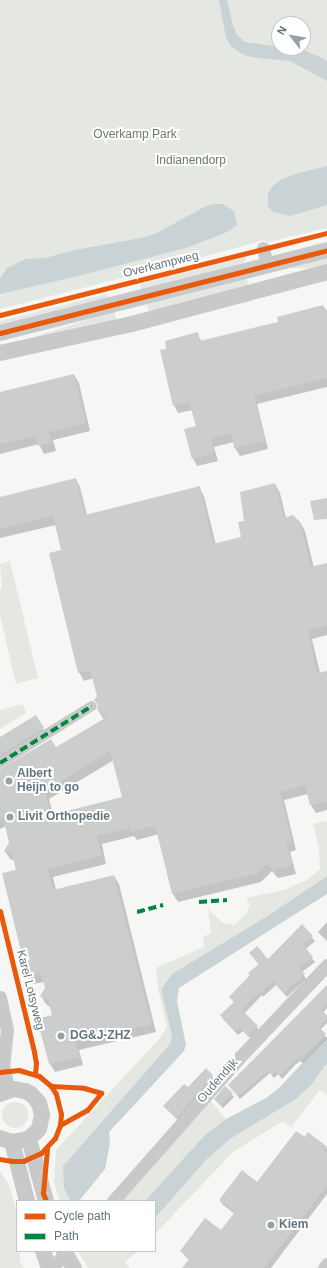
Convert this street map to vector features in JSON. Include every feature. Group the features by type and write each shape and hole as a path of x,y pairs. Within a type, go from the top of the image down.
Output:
{"street":[{"path":"263,248 267,264"},
{"path":"0,333 66,315 231,276 267,264 327,250"},
{"path":"0,353 132,324 327,272"},
{"path":"0,763 92,706"},
{"name":"Oudendijk","path":"114,1200 239,1058 327,965"},
{"path":"0,996 7,1029 1,1063 4,1092 19,1089 25,1091 39,1103 42,1115 39,1128 29,1139 6,1140 27,1200"},
{"path":"29,1139 46,1200"},
{"path":"43,1252 50,1268 64,1253 74,1268"},
{"path":"324,1268 327,1264"}],"green space":[{"name":"Overkamp Park","path":"0,0 327,0 327,228 268,242 264,240 193,260 0,309"},
{"path":"247,257 242,264 142,292 140,284"},
{"path":"287,257 327,257 327,268 287,268"},
{"path":"246,277 249,288 149,314 147,304"},
{"path":"107,294 110,299 0,326 0,321"},
{"path":"114,311 117,320 6,356 3,347"},
{"path":"10,561 38,678 16,684 0,615 0,590 2,589 0,564"},
{"path":"23,704 26,713 0,729 0,710"},
{"path":"327,821 327,876 269,915 171,975 161,989 172,1036 170,1044 63,1166 71,1200 60,1200 54,1182 56,1150 160,1038 167,1027 158,988 156,968 204,947 203,937 211,933 208,909 223,923 234,925 246,914 250,905 246,898 284,890 307,880 320,869 319,848 313,824"},
{"path":"327,1063 327,1095 320,1090 291,1127 283,1121 233,1152 156,1233 156,1217 207,1159 230,1139 296,1099 312,1084"},
{"path":"210,1100 226,1119 205,1135 146,1200 121,1200"},
{"path":"15,1102 24,1106 28,1115 24,1124 15,1128 6,1124 2,1115 6,1106"},
{"path":"0,1171 10,1187 16,1210 16,1252 20,1252 20,1262 24,1268 0,1268"},
{"path":"79,1252 137,1252 125,1262 130,1268 88,1268"}],"shaded area":[{"path":"219,0 227,0 233,26 237,35 245,42 271,46 271,56 311,56 311,53 320,57 327,61 327,81 290,61 247,56 231,46 226,38"},
{"path":"327,166 327,205 290,216 273,212 268,206 268,193 280,180 295,174"},
{"path":"223,204 234,211 237,225 225,233 186,248 78,276 0,294 0,278 7,268 26,259 45,258 75,250 146,237 157,233 206,206"},
{"path":"327,876 327,894 179,988 177,1001 186,1045 184,1051 109,1132 110,1143 105,1169 80,1200 70,1200 64,1188 63,1166 170,1044 172,1036 161,989 172,974 269,915"},
{"path":"327,1037 327,1063 312,1084 296,1099 230,1139 207,1159 156,1217 156,1200 146,1200 205,1135 226,1119 266,1098 279,1088"}],"building":[{"path":"323,305 325,311 327,310 327,378 254,396 265,441 234,448 232,433 211,439 214,453 192,459 184,429 196,426 189,402 173,406 160,350 166,349 165,341 198,332 200,341 278,322 277,317"},
{"path":"74,374 86,423 49,432 52,443 38,446 35,436 0,444 0,392"},
{"path":"76,478 85,515 200,486 213,544 241,537 238,522 244,521 240,492 275,483 284,518 293,515 300,522 311,567 327,563 327,626 308,630 317,673 327,671 327,801 310,805 305,785 280,792 292,842 286,843 292,865 273,870 266,864 256,874 172,894 155,825 131,832 130,828 97,836 102,856 48,869 53,890 114,875 152,1024 75,1042 79,1057 49,1064 37,1019 52,1015 48,1000 40,996 45,988 41,973 27,976 2,873 16,870 12,854 4,851 9,843 3,816 0,818 0,769 51,739 56,747 107,717 97,710 98,705 94,700 97,696 90,670 78,673 49,553 61,550 53,516 0,529 0,497","holes":["110,751 122,797 51,815 45,791"]},
{"path":"327,498 327,519 314,520 310,501"},
{"path":"36,715 44,728 0,755 0,737"},
{"path":"302,924 313,936 303,945 313,957 299,968 305,974 284,993 273,981 260,993 259,992 242,1010 258,1026 248,1036 240,1027 235,1032 220,1015 234,1002 229,997 250,975 248,973 259,964 249,953 257,946 268,959"},
{"path":"327,985 327,1003 321,1010 327,1015 327,1018 319,1027 326,1034 301,1060 298,1058 280,1076 276,1071 272,1075 268,1071 238,1096 228,1085"},
{"path":"206,1068 213,1075 176,1118 163,1106 184,1084 188,1087"},
{"path":"225,1086 233,1093 220,1105 214,1099"},
{"path":"296,1131 305,1137 308,1132 326,1146 323,1151 327,1154 327,1185 264,1268 182,1268 190,1258 180,1251 205,1218 221,1230 235,1212 219,1200 242,1170 257,1182"}],"marked path":[{"path":"0,763 92,706"},
{"path":"199,902 227,900"},
{"path":"137,912 163,905"}],"cycle path":[{"name":"Overkampweg","path":"0,315 327,233"},
{"path":"0,333 327,250"},
{"name":"Karel Lotsyweg","path":"0,911 34,1052 36,1063 35,1074"},
{"path":"0,1072 19,1070 39,1076 51,1086 56,1094 61,1114 60,1125 55,1138 41,1153 23,1161 0,1159"},
{"path":"51,1086 84,1088 101,1093 87,1110 60,1125"},
{"path":"46,1200 43,1193 47,1149"}],"place":[{"name":"Albert Heijn to go","path":"9,781"},
{"name":"Livit Orthopedie","path":"10,817"},
{"name":"DG&J-ZHZ","path":"61,1036"},
{"name":"Kiem","path":"271,1225"}],"park label":[{"name":"Indianendorp","path":"191,161"}]}
